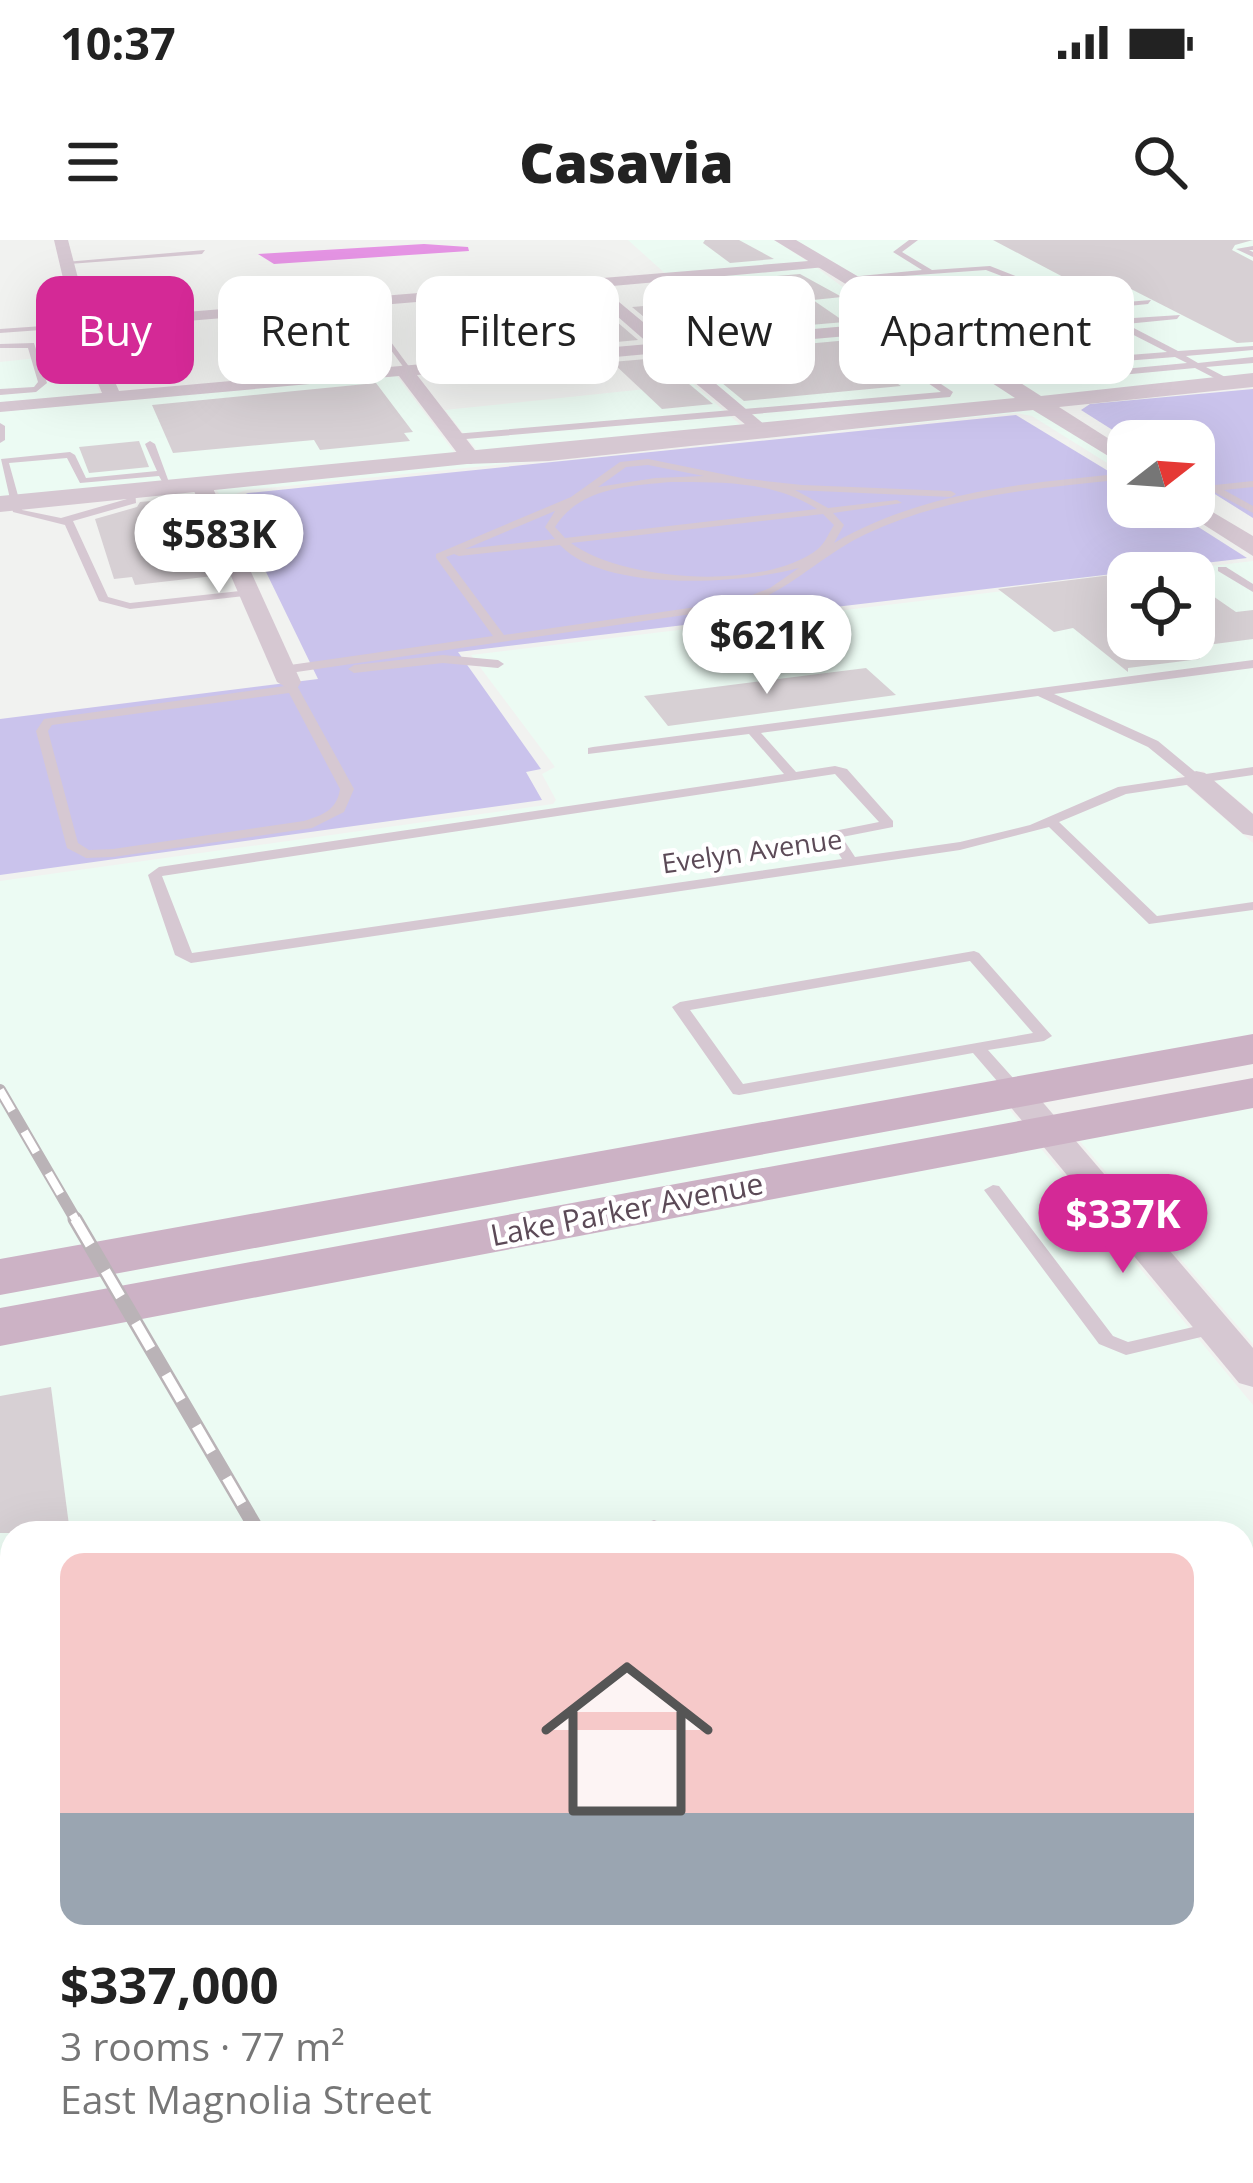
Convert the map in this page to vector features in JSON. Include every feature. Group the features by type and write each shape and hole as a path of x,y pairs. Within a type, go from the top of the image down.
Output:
{"main road":[{"name":"Lake Parker Avenue","path":"0,1328 1033,1112 1253,1049"},
{"name":"Lake Parker Avenue","path":"0,1277 1033,1112 1253,1093"}],"street":[{"path":"62,240 72,276"},
{"path":"783,240 840,276"},
{"path":"619,282 821,264"},
{"path":"619,310 643,330"},
{"path":"0,407 643,350"},
{"path":"410,370 407,378 471,458"},
{"path":"7,503 88,488 131,491 165,480 201,484 549,454 874,418 918,405 1034,401 1253,380"},
{"path":"107,384 113,398"},
{"path":"705,384 758,430"},
{"path":"1007,384 1107,448"},
{"path":"201,484 288,680"},
{"path":"1215,509 1253,531"},
{"path":"1215,514 1253,548"},
{"path":"1196,779 1253,828"},
{"path":"1033,1112 1253,1374"}],"lane":[{"path":"914,240 897,252 929,271"},
{"path":"69,262 202,252"},
{"path":"868,276 987,268 1008,276"},
{"path":"1134,303 1148,302"},
{"path":"1134,321 1177,317"},
{"path":"0,331 36,328"},
{"path":"1134,331 1228,382"},
{"path":"392,345 410,370"},
{"path":"0,346 31,346 44,383 36,389 0,392"},
{"path":"1134,355 1253,348"},
{"path":"1134,372 1253,360"},
{"path":"935,384 960,401"},
{"path":"850,400 874,418"},
{"path":"454,437 850,400 918,405"},
{"path":"0,426 0,440"},
{"path":"70,455 88,488 165,480 150,444"},
{"path":"93,453 2,459 7,503 18,512 69,523 103,599 130,605 249,593"},
{"path":"288,680 347,789 346,803 335,815 307,825 113,853 86,854 72,845 42,730 48,722 500,637 739,604 772,595 823,554 838,540 839,525 829,510 795,494 648,462 622,464 557,512 550,527 556,542 578,557 612,569 705,579 772,571 823,554 858,532 967,494"},
{"path":"440,556 1107,478"},
{"path":"440,556 575,499 634,482 709,479 967,494"},
{"path":"1215,494 1253,484"},
{"path":"63,521 120,508 132,501 131,491"},
{"path":"1215,502 1253,510"},
{"path":"440,556 500,637"},
{"path":"1222,569 1253,589"},
{"path":"288,680 443,659 498,664"},
{"path":"593,751 1253,664"},
{"path":"1040,692 1153,744 1196,779"},
{"path":"752,730 793,776 842,772 888,824 834,835 851,862"},
{"name":"Evelyn Avenue","path":"793,776 155,875 183,955 250,950 960,846 1051,823 1123,790 1253,771"},
{"path":"1051,823 1154,921 1253,906"},
{"path":"974,956 1044,1036 977,1047 740,1090 680,1007 974,956"},
{"path":"977,1047 1033,1112"},
{"path":"993,1190 1106,1340 1126,1349 1215,1328"}],"shaded area":[{"path":"628,240 774,240 810,263 668,276"},
{"path":"792,240 1253,240 1253,377 1039,397 1019,384 1134,384 1134,276 849,276"},
{"path":"424,244 468,247 469,251 274,264 258,254"},
{"path":"816,267 839,284 839,328 815,331 815,276 716,276"},
{"path":"839,335 839,384 996,384 1019,399 765,425 716,384 815,384 815,338"},
{"path":"36,358 36,384 96,384 101,396 0,404 0,362"},
{"path":"392,376 397,376 457,456 0,500 0,410 304,384 392,384"},
{"path":"693,384 743,427 479,453 445,410"},
{"path":"1253,389 1253,518 1215,494 1215,420 1107,420 1107,426 1081,410 1090,404"},
{"path":"1028,405 1107,456 1107,463 1032,416 1016,413 246,490 222,499 215,487"},
{"path":"1016,415 1107,470 1107,528 1200,528 1247,558 1215,562 1215,552 1107,552 1107,575 458,652 541,769 526,772 542,800 0,875 0,719 318,679 231,500 248,493"},
{"path":"1253,561 1253,813 1203,771 1175,776 1253,843 1253,1039 0,1265 0,881 553,804 556,800 542,774 555,767 471,655 1107,579 1107,660 1215,660 1215,566"},
{"path":"1253,1104 1253,1344 1077,1138"},
{"path":"1006,1105 1021,1124 0,1314 0,1290"},
{"path":"1038,1145 1253,1405 1253,1521 0,1521 0,1341"}],"building":[{"path":"705,240 739,240 774,259 730,263"},
{"path":"993,240 1253,240 1232,250 1253,261 1253,342 1237,343 1134,291 1134,276 1061,276"},
{"path":"815,282 839,295 815,300"},
{"path":"815,301 839,318 839,323 815,325"},
{"path":"619,324 638,340 619,342"},
{"path":"839,341 839,384 901,386 744,401 723,384 815,384 815,343"},
{"path":"643,359 643,384 689,384 713,404 662,409 619,369 619,361"},
{"path":"377,384 413,432 404,433 410,441 320,450 314,440 173,453 152,405"},
{"path":"139,441 149,467 89,473 79,447"},
{"path":"162,500 167,511 193,509 222,575 135,585 132,577 114,579 95,519 137,507 140,502"},
{"path":"1107,576 1107,655 1073,628 1054,632 998,589"},
{"path":"1215,598 1236,612 1253,610 1253,639 1215,644"},
{"path":"1113,660 1192,660 1128,668 1128,672"},
{"path":"866,668 896,695 668,726 644,696"},
{"path":"51,1387 68,1521 0,1521 0,1396"}],"railway":[{"path":"0,1090 77,1222"},
{"path":"75,1219 252,1521"}]}
